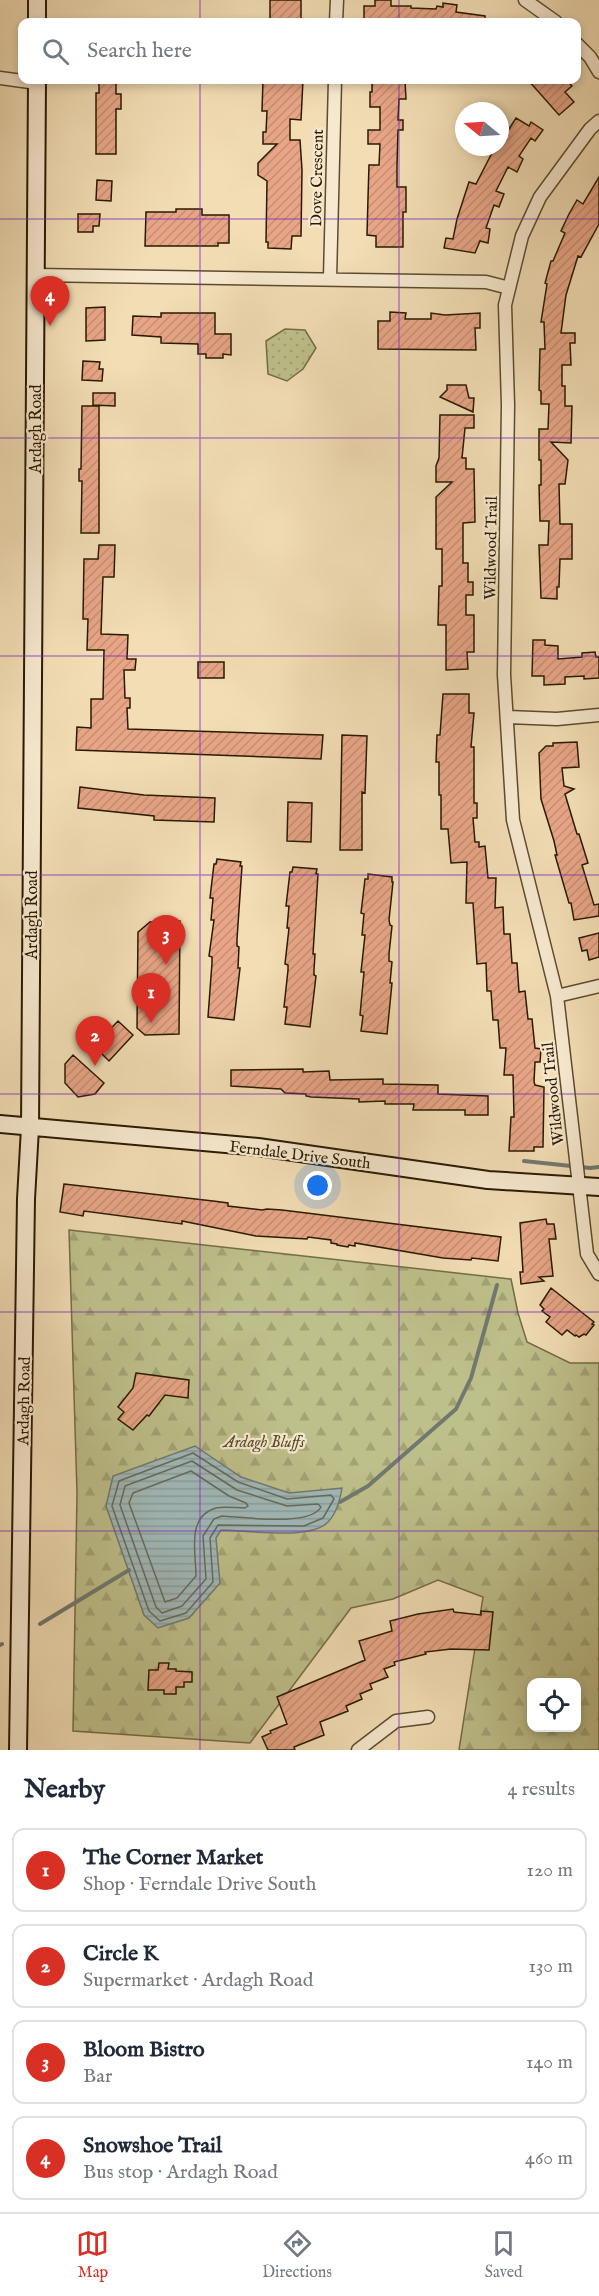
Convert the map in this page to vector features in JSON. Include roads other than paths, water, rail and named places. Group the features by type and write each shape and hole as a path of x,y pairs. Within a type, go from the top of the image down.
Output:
{"street":[{"path":"37,0 37,18"},
{"path":"336,18 337,0"},
{"path":"525,0 550,18"},
{"path":"581,48 599,72"},
{"path":"0,78 18,79"},
{"name":"Ardagh Road","path":"18,1750 26,1199 30,1128 37,84"},
{"name":"Dove Crescent","path":"330,278 335,84"},
{"name":"Wildwood Trail","path":"599,120 540,197 522,236 505,305 508,417 504,675 513,820 558,996 587,1254 599,1274"},
{"path":"36,274 486,282 509,288"},
{"path":"508,717 557,719 599,716"},
{"path":"558,996 599,986"},
{"name":"Ferndale Drive South","path":"0,1124 258,1147 488,1180 599,1187"},
{"path":"358,1750 396,1721 428,1717"}],"water":[{"path":"195,1446 241,1477 289,1493 342,1488 341,1493 334,1515 319,1528 293,1533 221,1530 216,1538 220,1583 189,1618 158,1628 144,1615 106,1506 113,1476"}],"waterway":[{"path":"524,1161 599,1167"},
{"path":"340,1502 368,1486 456,1409 471,1378 497,1285"},
{"path":"40,1624 129,1570"}],"place":[{"name":"Snowshoe Trail","path":"50,326"},
{"name":"Bloom Bistro","path":"166,965"},
{"name":"The Corner Market","path":"151,1023"},
{"name":"Circle K","path":"95,1066"}],"park label":[{"name":"Ardagh Bluffs","path":"264,1441"}]}
